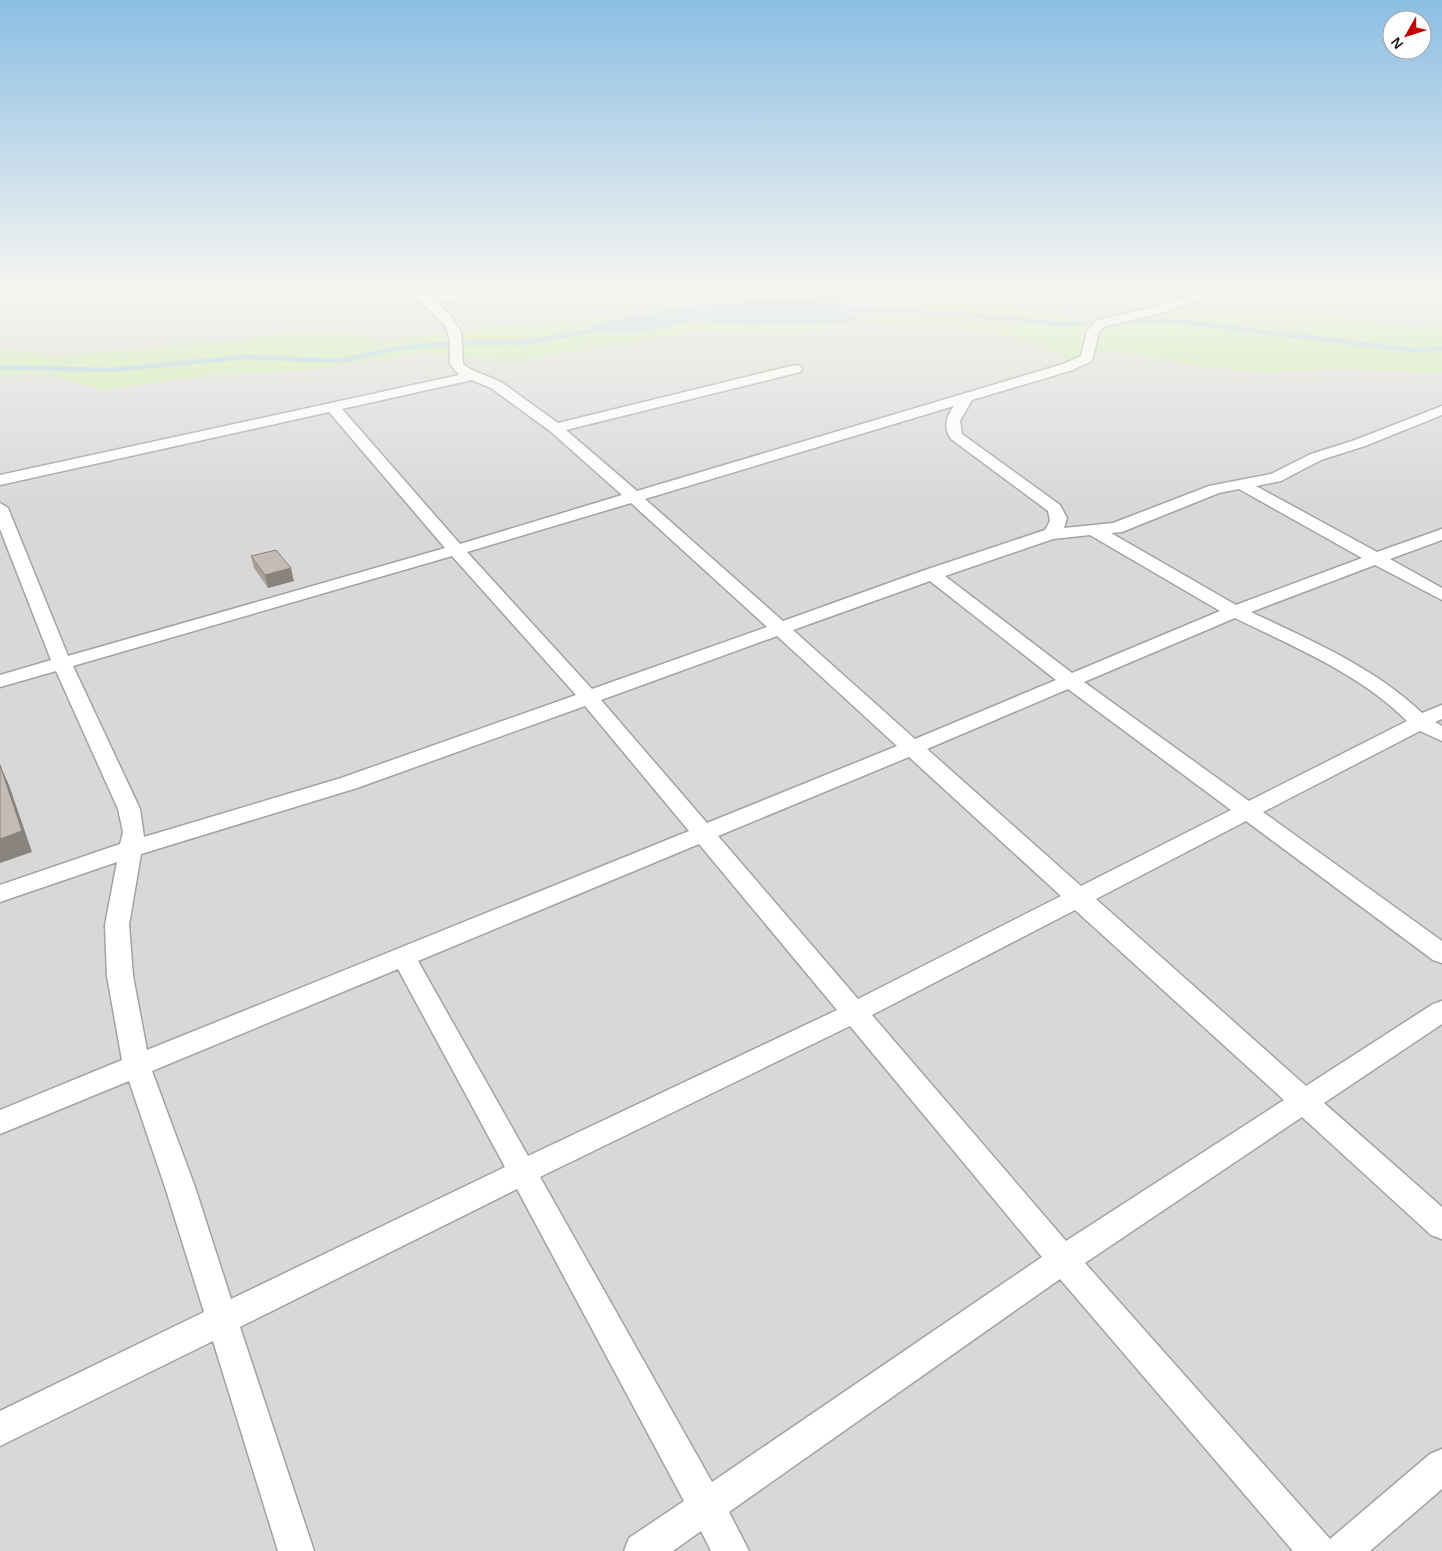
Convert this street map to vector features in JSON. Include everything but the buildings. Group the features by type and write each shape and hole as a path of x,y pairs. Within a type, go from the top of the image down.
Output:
{"street":[{"path":"457,360 457,366 462,372 476,375 496,385 555,428 634,497 781,628 1302,1102 1442,1226"},
{"path":"0,681 456,550 966,399 1083,360"},
{"path":"555,428 795,369"},
{"path":"0,480 476,375"},
{"path":"966,399 955,416 952,430 964,443 1054,508 1059,514 1060,521 1051,534"},
{"path":"332,406 456,550 588,697 1063,1260 1317,1551"},
{"path":"0,894 131,849 349,783 931,574 1051,534 1116,528 1215,489 1275,478 1316,458 1360,443 1442,410"},
{"path":"1241,484 1442,594"},
{"path":"0,508 61,662 129,809 134,832 117,925 120,976 136,1064 180,1187 296,1551"},
{"path":"1095,531 1234,612 1304,644 1374,684 1435,723"},
{"path":"0,1122 136,1064 704,834 1234,612 1442,534"},
{"path":"931,574 1070,681 1246,812 1442,954"},
{"path":"0,1429 523,1172 854,1013 1246,812 1435,723"},
{"path":"404,957 730,1551"},
{"path":"642,1551 1063,1260 1442,1011"},
{"path":"1343,1551 1442,1466"}],"shaded area":[{"path":"0,360 1442,360 1442,1551 0,1551"}],"green space":[{"path":"0,360 375,360 305,371 220,374 103,390 42,373 0,376"},
{"path":"1165,360 1442,360 1442,373 1333,369 1262,373"}],"waterway":[{"path":"0,367 110,370 210,360"},
{"path":"325,360 343,360"}]}
